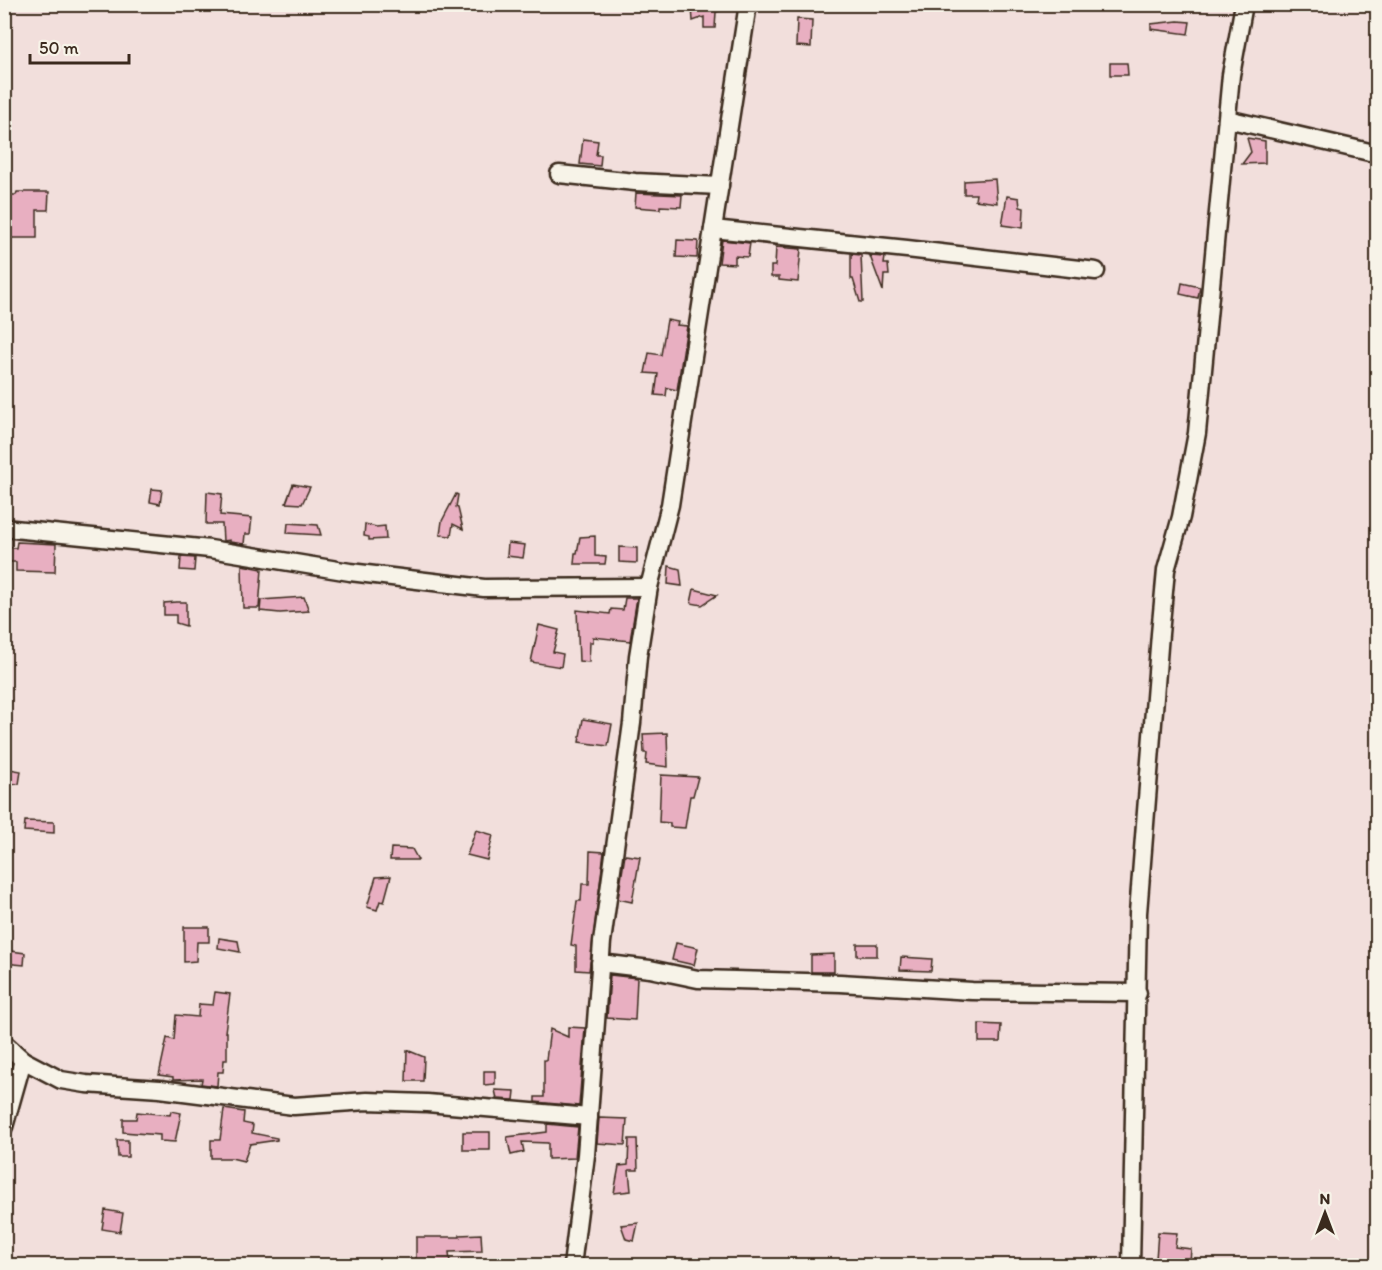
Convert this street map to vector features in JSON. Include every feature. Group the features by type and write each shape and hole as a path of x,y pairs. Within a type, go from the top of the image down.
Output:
{"street":[{"path":"572,1266 586,1155 600,963 632,723 638,656 649,587 670,506 748,4"},
{"path":"1131,1266 1138,913 1166,570 1181,517 1197,433 1231,75 1244,4"},
{"path":"1227,118 1377,154"},
{"path":"559,174 635,182 720,186"},
{"path":"713,229 1096,271"},
{"path":"4,528 210,549 350,572 484,588 649,587"},
{"path":"600,963 650,969 698,979 840,983 972,991 1138,993"},
{"path":"4,1043 23,1060 61,1080 217,1095 294,1106 367,1101 427,1103 589,1117"},
{"path":"4,1127 23,1060"}],"building":[{"path":"728,5 729,7 716,12 715,28 704,28 704,17 693,21 692,7"},
{"path":"797,19 812,20 811,47 796,46"},
{"path":"1190,22 1188,34 1151,29 1151,24"},
{"path":"1110,63 1127,63 1128,75 1110,75"},
{"path":"1247,138 1265,141 1265,163 1242,164 1251,152"},
{"path":"583,139 598,141 596,155 601,155 600,166 580,164"},
{"path":"995,179 997,203 975,200 976,194 964,194 964,181"},
{"path":"17,192 49,192 48,210 37,210 37,238 10,238 10,195 16,195"},
{"path":"636,193 682,195 681,207 660,206 660,209 635,207"},
{"path":"1007,196 1019,198 1020,207 1024,208 1023,228 1002,225"},
{"path":"677,240 698,241 697,258 676,257"},
{"path":"722,240 750,243 748,257 735,256 735,264 719,263"},
{"path":"776,247 801,249 798,282 771,277 771,266 775,266"},
{"path":"851,254 861,255 863,302 860,302 853,279 851,279"},
{"path":"870,256 885,257 884,264 888,264 889,275 884,275 883,291"},
{"path":"1182,283 1200,287 1198,298 1180,294"},
{"path":"667,320 678,322 677,325 687,326 677,390 667,388 666,396 655,395 658,374 645,373 649,353 661,355"},
{"path":"293,484 310,487 302,504 286,503"},
{"path":"152,489 162,490 160,504 150,502"},
{"path":"207,492 222,494 220,515 252,518 250,534 245,534 244,544 230,542 230,540 223,541 222,524 206,524"},
{"path":"456,494 458,495 456,507 463,529 453,524 451,536 440,535 442,521"},
{"path":"288,523 318,525 321,535 287,533"},
{"path":"365,524 376,527 385,526 386,539 369,540 369,537 364,536"},
{"path":"595,536 595,556 606,557 605,564 574,564 580,537"},
{"path":"17,542 56,544 55,572 16,571 16,562 4,562 4,547 16,548"},
{"path":"508,543 525,545 523,558 507,556"},
{"path":"619,547 637,548 637,563 619,562"},
{"path":"181,557 195,558 194,571 180,570"},
{"path":"242,565 262,569 259,608 243,608"},
{"path":"669,566 680,569 682,586 668,584"},
{"path":"694,589 717,595 702,605 691,603"},
{"path":"304,597 309,611 280,613 260,611 261,600"},
{"path":"625,598 637,598 630,641 593,637 593,642 590,642 589,662 579,661 577,610 610,614 611,609 623,610"},
{"path":"186,602 186,626 176,623 176,615 164,615 164,603"},
{"path":"539,625 559,630 553,652 563,654 561,667 531,662"},
{"path":"583,719 612,724 608,746 579,742"},
{"path":"667,733 668,767 646,764 647,753 644,753 643,734"},
{"path":"4,768 21,771 19,784 4,785"},
{"path":"661,775 698,777 693,796 690,796 685,828 670,827 670,823 659,822"},
{"path":"25,821 54,822 54,833 24,831"},
{"path":"476,830 493,835 487,860 467,855"},
{"path":"391,848 412,849 418,860 390,860"},
{"path":"590,851 604,852 589,971 576,970 576,946 571,945 577,901 581,901 582,884 589,884"},
{"path":"625,855 640,857 632,902 618,899"},
{"path":"391,876 384,902 380,901 377,910 367,907 376,877"},
{"path":"184,927 209,927 209,942 197,942 196,961 184,962"},
{"path":"219,938 238,941 240,952 218,948"},
{"path":"676,943 698,948 694,965 672,960"},
{"path":"857,944 877,944 877,956 857,956"},
{"path":"4,950 25,953 24,965 4,963"},
{"path":"834,954 834,972 811,972 811,955"},
{"path":"901,957 932,959 931,971 900,970"},
{"path":"610,975 637,978 635,1020 607,1018"},
{"path":"215,992 230,994 225,1032 227,1032 227,1060 224,1060 223,1072 218,1072 217,1086 201,1084 202,1079 173,1080 173,1077 159,1075 167,1038 174,1040 176,1015 198,1017 199,1004 213,1005"},
{"path":"979,1024 1001,1025 1000,1042 979,1042"},
{"path":"568,1027 585,1028 579,1106 535,1102 535,1097 544,1097 544,1060 546,1060 550,1029 568,1037"},
{"path":"407,1050 424,1057 423,1081 406,1081"},
{"path":"484,1071 495,1071 495,1084 484,1085"},
{"path":"495,1090 515,1091 514,1100 497,1099"},
{"path":"224,1109 244,1112 243,1123 253,1125 252,1133 277,1138 277,1140 250,1144 244,1161 231,1158 211,1158 211,1140 220,1140"},
{"path":"171,1111 181,1113 175,1142 160,1141 160,1135 123,1132 123,1119 136,1119 137,1112 170,1115"},
{"path":"599,1118 627,1119 625,1145 597,1143"},
{"path":"547,1124 578,1127 575,1158 548,1159 548,1143 522,1142 524,1152 511,1155 507,1137 547,1132"},
{"path":"463,1132 490,1132 490,1150 463,1150"},
{"path":"629,1139 637,1139 638,1170 629,1170 631,1191 614,1193 619,1166 628,1165"},
{"path":"117,1140 128,1140 128,1157 118,1157"},
{"path":"105,1210 123,1213 120,1232 102,1229"},
{"path":"638,1223 634,1241 626,1239 621,1225"},
{"path":"1158,1232 1177,1233 1175,1247 1191,1249 1190,1262 1156,1259"},
{"path":"481,1234 482,1251 449,1252 450,1263 416,1263 416,1237 460,1237 460,1235"}]}
